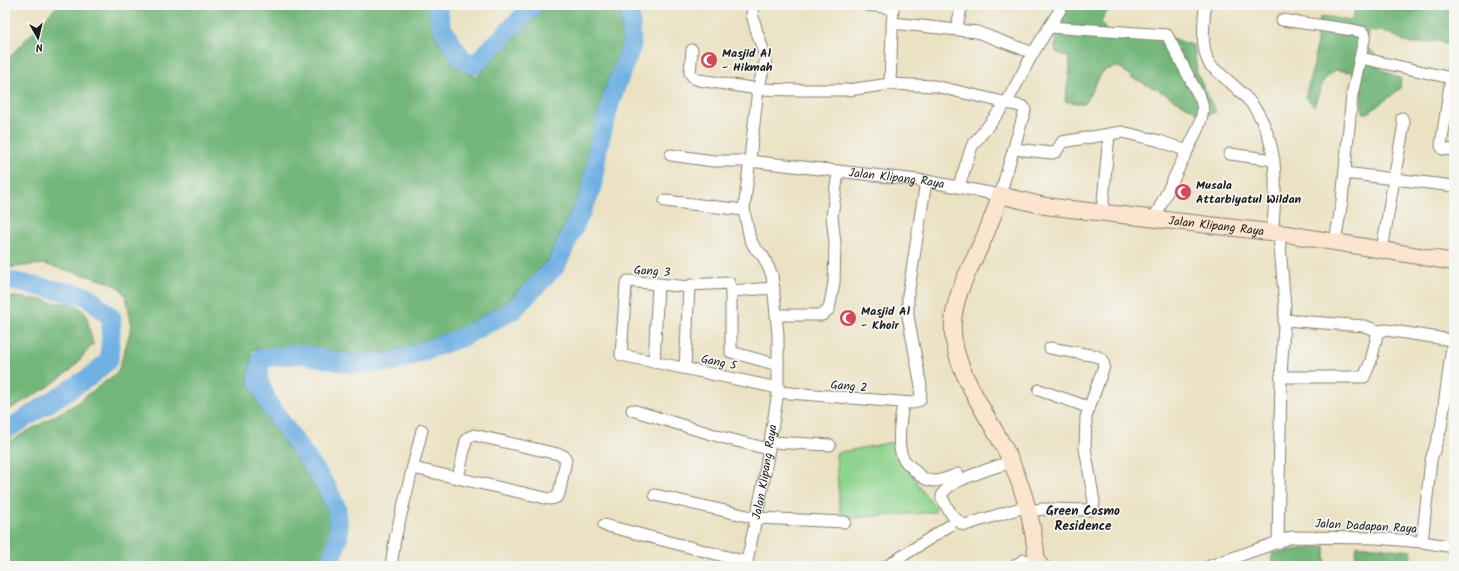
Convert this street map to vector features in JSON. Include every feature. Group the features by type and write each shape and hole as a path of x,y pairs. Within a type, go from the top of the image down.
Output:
{"main road":[{"name":"Jalan Klipang Raya","path":"1000,195 1045,206 1276,233 1454,262"},
{"path":"1000,195 984,239 963,282 955,307 952,324 958,357 964,374 1009,459 1028,508 1039,565"}],"street":[{"path":"671,155 713,161 749,161 758,89 766,59 752,14 753,5"},
{"path":"867,5 893,7 890,84"},
{"path":"956,30 962,5"},
{"path":"959,186 972,146 1007,102 1033,53 1063,5"},
{"path":"1205,5 1203,35 1206,58 1210,65 1250,102 1269,139 1274,160 1276,188 1276,233 1284,276 1278,543"},
{"path":"1282,20 1362,32 1365,38 1352,95 1345,172 1335,242"},
{"path":"892,23 977,32 1033,53"},
{"path":"1049,27 1167,35 1201,100 1203,108 1198,125 1187,151 1154,219"},
{"path":"692,50 689,71 694,78 758,89 848,90 890,84 935,86 1007,102 1025,108 1000,195"},
{"path":"1361,58 1452,78 1441,146 1443,148 1454,150"},
{"path":"1382,250 1404,124 1402,118"},
{"path":"1014,149 1052,153 1056,152 1062,142 1122,132 1160,141 1187,151"},
{"path":"1102,213 1109,134"},
{"path":"1230,154 1274,160"},
{"name":"Jalan Klipang Raya","path":"746,564 756,518 778,390 777,316 774,288 769,267 750,239 744,210 749,161 926,181 959,186 1000,195"},
{"path":"777,316 822,315 829,309 834,283 832,216 838,172"},
{"path":"1345,172 1454,186"},
{"name":"Gang 2","path":"778,390 903,403 918,402 921,397 921,386 908,316 908,295 926,181"},
{"path":"665,201 744,210"},
{"name":"Gang 3","path":"654,362 621,355 626,284 628,282 689,287 691,285 729,283 731,291"},
{"path":"654,362 658,285"},
{"path":"685,368 689,287"},
{"path":"774,288 731,291 731,352 778,365"},
{"path":"1284,320 1364,326 1379,331 1386,330 1453,336 1441,428 1431,460 1422,542"},
{"path":"1281,377 1364,377 1379,331"},
{"path":"1009,459 971,475 944,490 942,498 958,522 965,525 1028,508 1090,510 1093,508 1094,502 1085,448 1086,417 1088,407 1104,366 1102,359 1096,356 1050,348"},
{"name":"Gang 5","path":"654,362 778,390"},
{"path":"1040,390 1088,407"},
{"path":"903,403 899,433 902,455 904,460 924,479 939,481 1009,459"},
{"path":"632,410 721,437 769,446 830,445"},
{"path":"393,566 395,539 422,430"},
{"path":"413,468 458,478 553,499 559,494 566,460 564,456 558,454 474,435 469,437 466,441 458,478"},
{"path":"655,495 756,518 845,522"},
{"path":"604,525 746,564"},
{"path":"887,566 949,526"},
{"name":"Jalan Dadapan Raya","path":"1211,566 1292,537 1304,536 1376,538 1422,542 1454,547"},
{"path":"1014,566 1024,560 1039,565"}],"green space":[{"path":"58,5 428,5 433,32 455,66 476,77 547,5 620,5 623,43 603,94 589,146 583,186 548,260 507,302 459,329 391,352 351,354 301,345 252,350 248,380 261,409 318,492 328,512 330,535 319,566 5,566 5,444 74,405 118,372 132,326 126,297 120,288 111,283 43,264 5,268 5,62"},
{"path":"1069,5 1157,5 1111,10 1106,12 1101,21 1108,35 1172,38 1194,46 1197,73 1216,112 1207,115 1197,112 1156,89 1132,78 1121,68 1116,67 1105,70 1101,74 1085,103 1065,101 1070,68 1069,58 1056,52 1055,40 1060,23 1070,8"},
{"path":"1357,5 1383,5 1404,12 1425,9 1426,5 1454,5 1454,48 1438,41 1410,44 1391,34 1380,31 1370,31 1365,46 1376,54 1376,63 1381,69 1401,79 1400,89 1368,113 1363,113 1359,73 1335,70 1324,80 1314,106 1305,97 1315,60 1319,18 1330,17 1351,21"},
{"path":"1383,5 1426,5 1426,9 1404,12"},
{"path":"5,296 44,300 53,303 71,303 79,307 86,314 93,344 72,369 48,387 5,412"},
{"path":"893,442 920,488 936,507 935,512 842,519 839,502 836,453"},
{"path":"1357,545 1412,551 1410,566 1354,566"},
{"path":"1325,546 1325,566 1273,566 1272,553"}],"waterway":[{"path":"437,5 442,28 462,59 474,65 534,5"},
{"path":"329,566 339,536 337,509 327,487 269,404 258,379 261,358 301,354 351,364 393,362 463,337 513,310 556,266 592,189 598,148 612,97 632,45 630,5"},
{"path":"5,280 87,296 112,318 109,360 91,376 5,431"}],"place":[{"name":"Masjid Al - Hikmah","path":"709,60"},
{"name":"Musala Attarbiyatul Wildan","path":"1183,192"},
{"name":"Masjid Al - Khoir","path":"848,318"}],"district":[{"name":"Green Cosmo Residence","path":"1083,518"}]}
